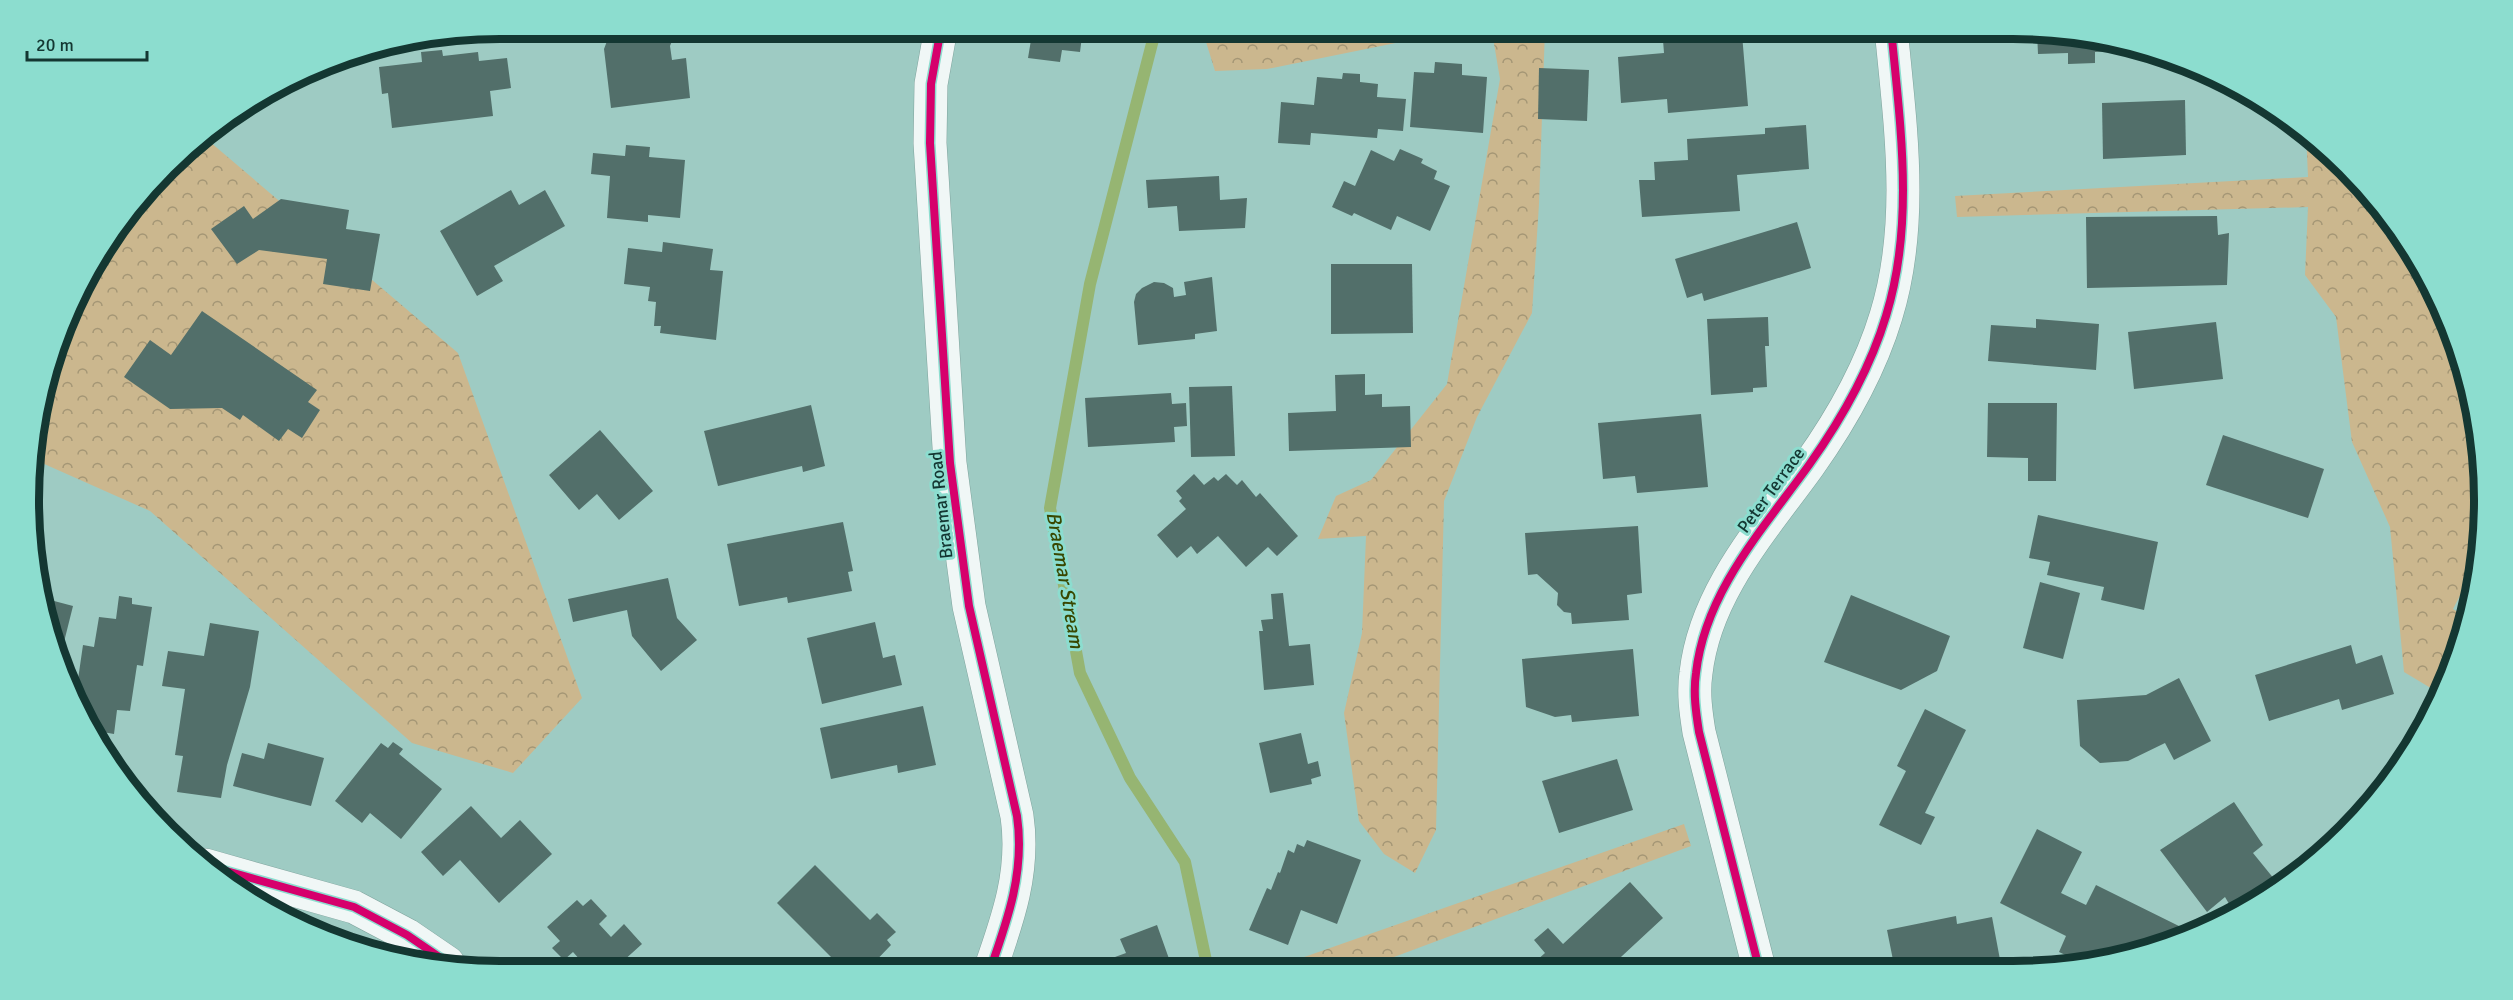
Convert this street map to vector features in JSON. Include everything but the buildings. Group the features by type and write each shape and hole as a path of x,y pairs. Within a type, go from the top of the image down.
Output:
{"street":[{"name":"Braemar Road","path":"938,39 931,84 930,143 950,463 969,606 1017,816 1020,848 1013,901 993,961"},
{"name":"Peter Terrace","path":"1757,961 1699,732 1695,703 1695,674 1701,645 1722,591 1736,564 1811,462 1835,425 1853,393 1886,317 1901,246 1904,209 1903,155 1893,39"},
{"path":"226,871 354,907 407,935 439,957"}],"green space":[{"path":"1205,39 1415,39 1267,69 1215,71"},
{"path":"1493,39 1545,39 1539,204 1532,313 1477,417 1444,501 1436,830 1415,873 1384,854 1359,821 1344,713 1362,633 1366,536 1318,539 1336,496 1371,480 1447,384 1500,79"},
{"path":"210,142 458,353 582,698 513,773 412,743 150,511 41,462 43,440 63,352 101,269 134,219 153,196"},
{"path":"2307,144 2360,196 2396,244 2426,296 2439,324 2458,381 2470,440 2474,500 2473,530 2466,584 2453,609 2459,613 2458,619 2450,648 2433,689 2404,672 2390,527 2352,442 2336,317 2305,275 2308,207 1957,217 1955,196 2308,177"},
{"path":"1684,824 1691,846 1386,961 1293,961"}],"waterway":[{"name":"Braemar Stream","path":"1153,39 1090,284 1050,508 1080,673 1130,778 1185,862 1206,961"}],"cycle path":[{"path":"939,39 931,84 930,143 950,463 969,606 1017,816 1019,836 1017,875 1009,913 993,961"},
{"path":"1757,961 1699,732 1695,695 1696,673 1711,615 1724,588 1755,538 1809,465 1843,412 1872,355 1886,316 1895,281 1903,209 1901,137 1892,39"},
{"path":"226,871 354,907 407,935 439,957"}]}
